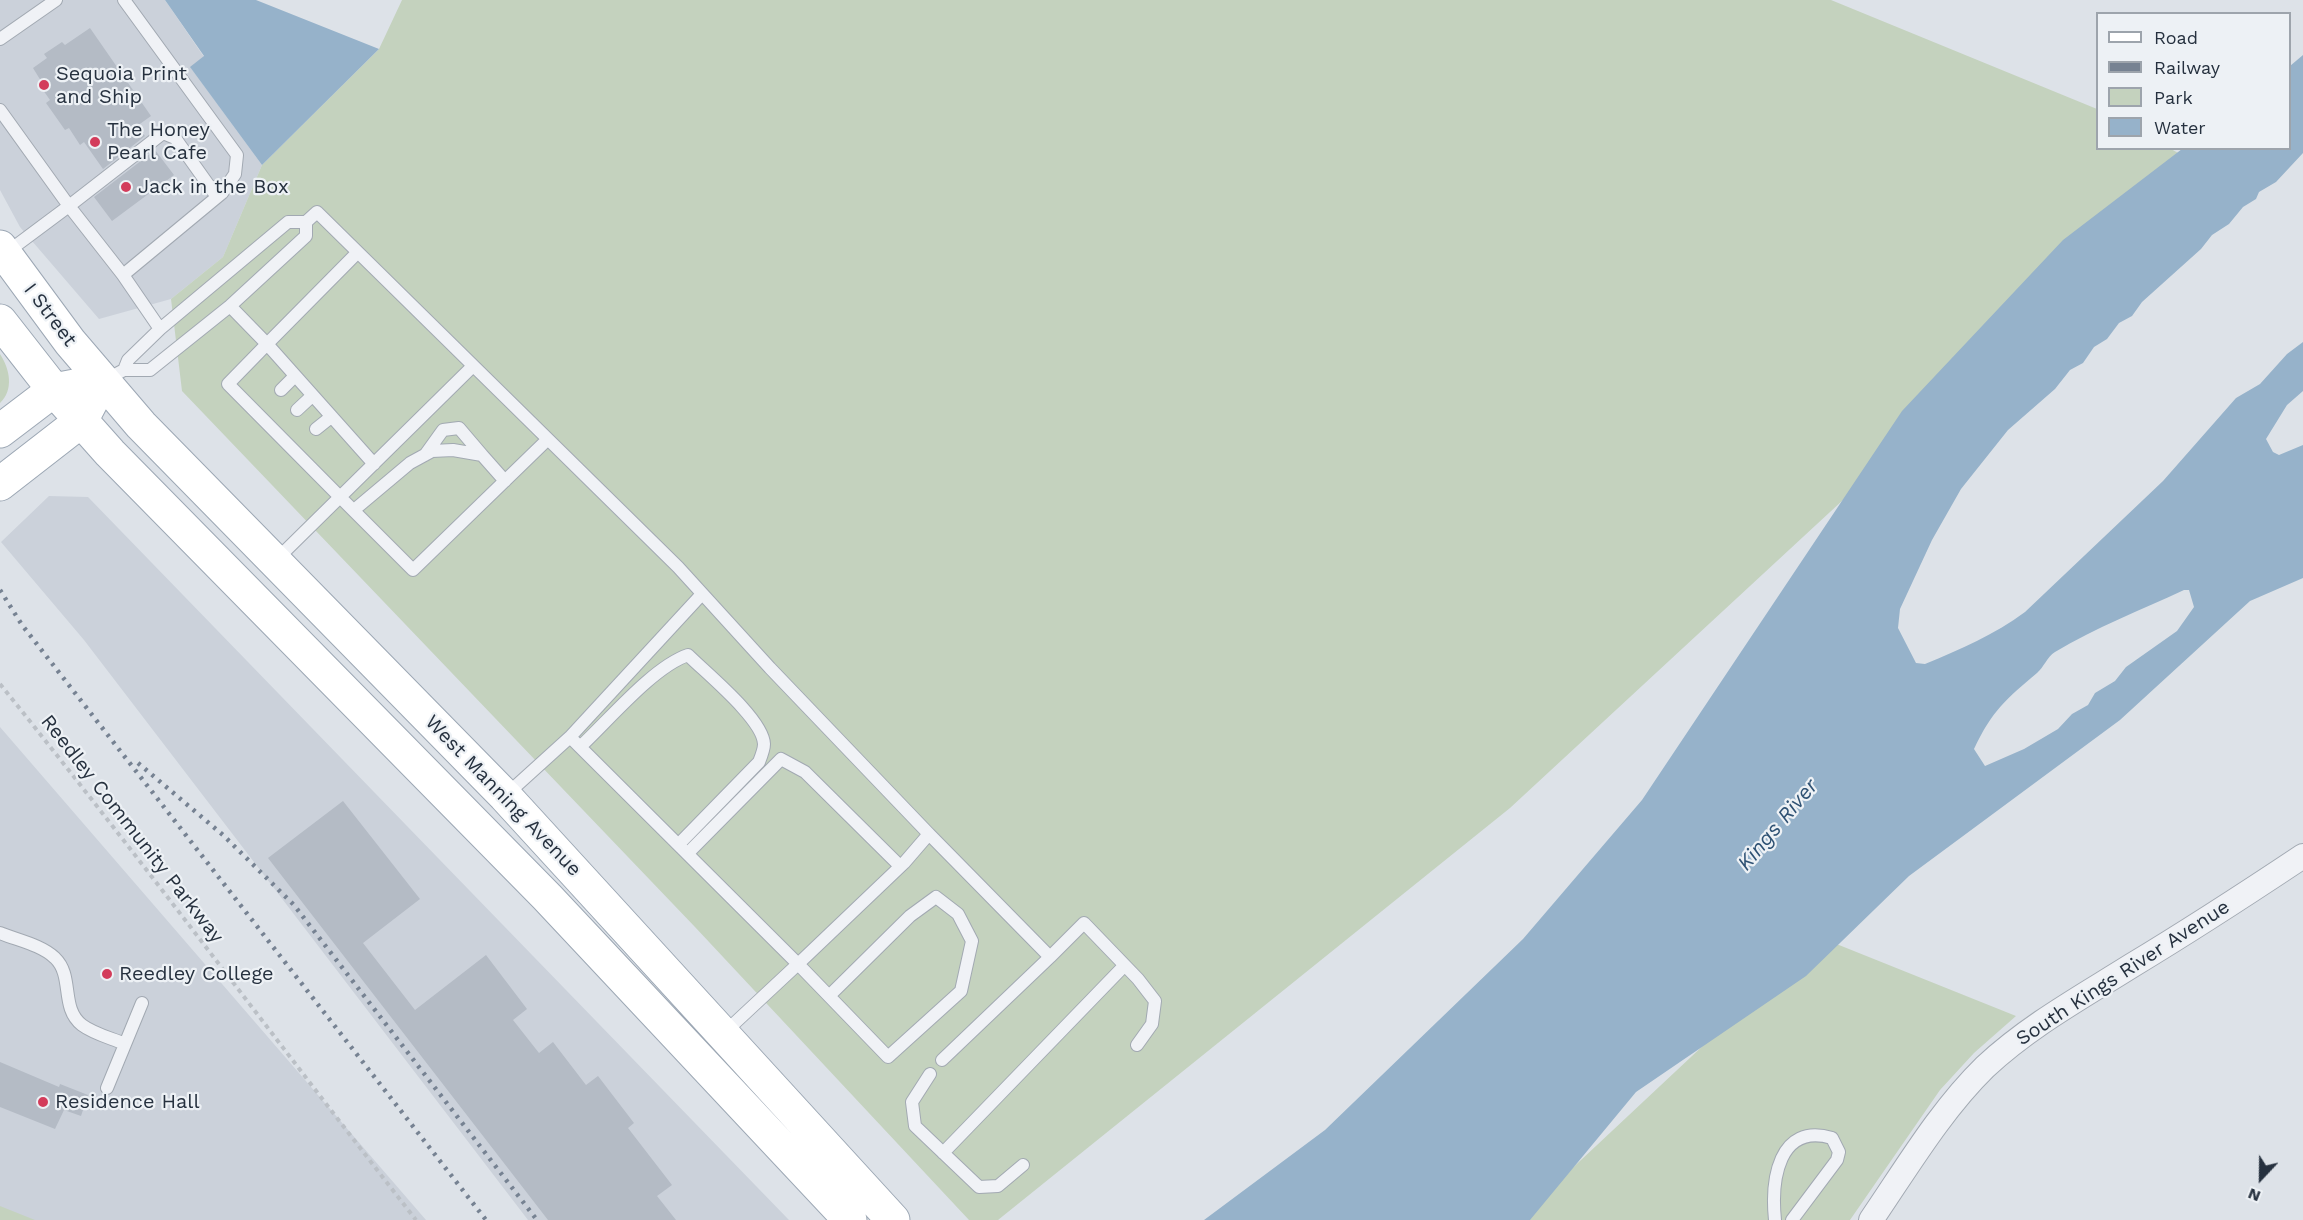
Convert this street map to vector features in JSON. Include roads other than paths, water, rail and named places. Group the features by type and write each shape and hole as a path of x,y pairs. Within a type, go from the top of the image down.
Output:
{"main road":[{"name":"I Street","path":"2,251 70,342 114,375"},
{"path":"0,321 54,390"},
{"path":"0,431 54,390 114,375"},
{"path":"0,484 81,421 114,375"},
{"name":"West Manning Avenue","path":"114,375 141,425 505,796 893,1220"},
{"name":"West Manning Avenue","path":"54,390 110,453 547,897 849,1220"}],"street":[{"name":"South Kings River Avenue","path":"1871,1220 1955,1101 1984,1068 2015,1041 2071,1002 2170,942 2303,856"}],"lane":[{"path":"0,39 56,0"},
{"path":"123,275 217,197 235,174 238,162 234,148 124,0"},
{"path":"0,110 69,206 123,275 160,329"},
{"path":"2,251 69,206 163,134 175,138 217,197"},
{"path":"114,375 160,329 288,222 306,222 317,212 472,367 678,567 929,834 1050,957"},
{"path":"114,375 150,370 230,306 306,236 306,222"},
{"path":"357,253 228,384 297,447 340,497 413,570 547,440"},
{"path":"230,306 374,464"},
{"path":"275,561 472,367"},
{"path":"281,390 295,376"},
{"path":"297,410 312,396"},
{"path":"316,429 331,417"},
{"path":"424,456 443,429 459,428 505,481"},
{"path":"354,510 410,463 432,451 453,450 482,455"},
{"path":"505,796 570,736 702,594"},
{"path":"580,747 653,677 674,660 688,655 749,715 760,730 764,744 759,762 678,844"},
{"path":"570,736 888,1057 961,991 972,941 958,914 936,897 910,916 829,996"},
{"path":"688,854 782,759 805,772 900,866"},
{"path":"723,1034 900,866 929,834"},
{"path":"942,1060 1084,923 1155,1001 1152,1024 1137,1045"},
{"path":"0,933 54,956 65,975 69,1006 74,1016 92,1031 125,1044"},
{"path":"943,1153 1124,966"},
{"path":"107,1088 142,1003"},
{"path":"930,1074 912,1102 915,1126 979,1187 998,1186 1023,1165"},
{"path":"1775,1220 1777,1170 1788,1147 1798,1139 1811,1135 1832,1138 1839,1152 1836,1160 1792,1220"}],"water":[{"path":"165,0 256,0 379,49 262,165 190,67 204,56"},
{"name":"Kings River","path":"2303,55 2303,153 2276,182 2259,192 2256,199 2243,207 2229,224 2212,235 2201,249 2142,302 2132,316 2119,323 2107,339 2094,347 2083,363 2070,370 2055,389 2008,430 1961,489 1932,540 1900,609 1898,628 1916,663 1925,664 1964,647 1989,635 2025,612 2163,481 2236,398 2260,384 2287,354 2303,342 2303,391 2287,405 2266,439 2273,452 2279,455 2303,445 2303,578 2250,601 2120,720 1909,876 1806,976 1636,1092 1530,1220 1204,1220 1325,1130 1523,939 1642,800 1902,411 2063,240 2181,150 2291,150 2291,65","holes":["2184,590 2189,590 2194,607 2177,631 2126,667 2115,681 2095,693 2088,705 2072,714 2058,729 2024,749 1985,766 1974,749 1987,725 2001,706 2039,671 2052,654 2102,627"]}],"railway":[{"path":"0,590 22,625 486,1220"},
{"path":"138,763 223,835 294,905 537,1220"}],"place":[{"name":"Sequoia Print and Ship","path":"44,85"},
{"name":"The Honey Pearl Cafe","path":"95,142"},
{"name":"Jack in the Box","path":"126,187"},
{"name":"Reedley College","path":"107,974"},
{"name":"Residence Hall","path":"43,1102"}]}
